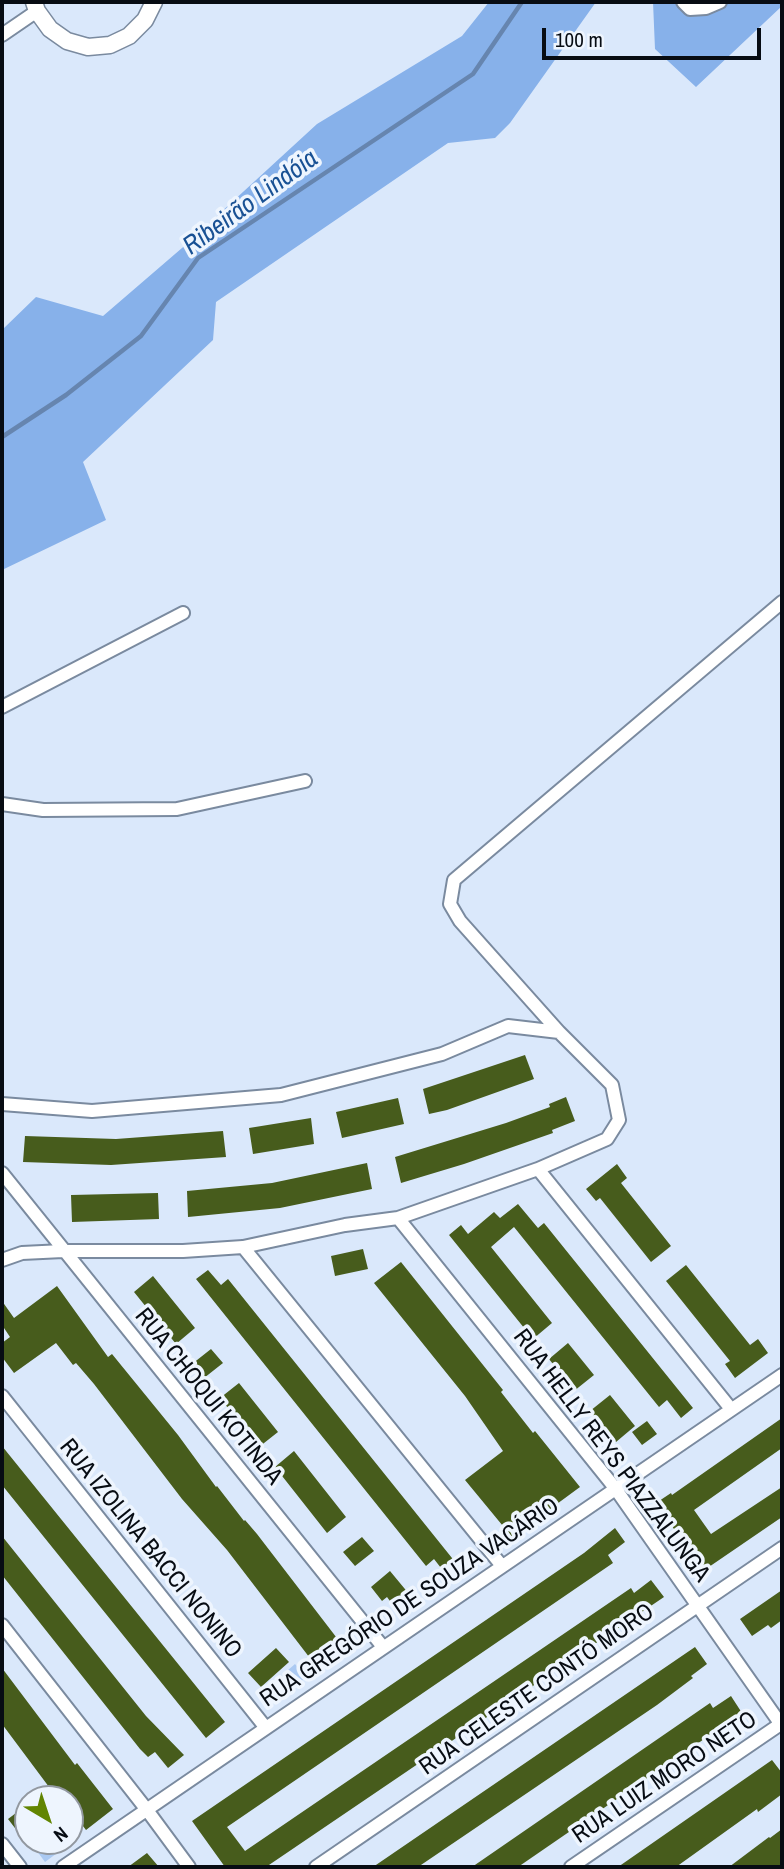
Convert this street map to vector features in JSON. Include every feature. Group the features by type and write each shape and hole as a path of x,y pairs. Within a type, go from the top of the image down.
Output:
{"street":[{"path":"2,35 36,7 50,29 67,41 88,47 110,45 130,36 145,20 154,2"},
{"path":"683,2 690,9 706,8 720,2"},
{"path":"2,1260 22,1253 183,1251 243,1247 345,1225 398,1218 538,1169 607,1139 619,1120 612,1085 559,1032 460,921 450,904 454,880 782,601"},
{"path":"2,707 183,613"},
{"path":"2,804 43,810 177,809 305,781"},
{"path":"2,1104 92,1111 281,1095 442,1054 508,1026 559,1032"},
{"path":"538,1169 731,1409"},
{"name":"RUA CHOQUI KOTINDA","path":"2,1172 62,1251 383,1647"},
{"name":"RUA HELLY REYS PIAZZALUNGA","path":"398,1218 615,1488 782,1724"},
{"path":"243,1247 502,1566"},
{"name":"RUA GREGÓRIO DE SOUZA VACÁRIO","path":"63,1867 782,1375"},
{"name":"RUA IZOLINA BACCI NONINO","path":"2,1396 266,1728"},
{"name":"RUA CELESTE CONTÓ MORO","path":"316,1867 782,1548"},
{"path":"2,1625 148,1810 189,1867"},
{"name":"RUA LUIZ MORO NETO","path":"571,1867 782,1724"},
{"path":"2,1844 20,1867"}],"shaded area":[{"path":"489,2 596,2 510,123 495,138 448,143 216,302 213,340 83,462 106,520 2,570 2,330 36,297 103,316 182,248 317,124 462,36"},
{"path":"653,2 782,2 782,6 696,87 655,49"},
{"path":"295,1664 306,1677 276,1703 265,1690"},
{"path":"40,1855 54,1855 45,1862"}],"building":[{"path":"525,1055 534,1079 429,1114 423,1089"},
{"path":"566,1097 575,1121 552,1130 553,1133 401,1183 395,1157 506,1123 550,1107 549,1104"},
{"path":"398,1098 404,1124 342,1138 336,1112"},
{"path":"311,1118 314,1144 253,1154 249,1128"},
{"path":"223,1131 226,1157 111,1165 23,1162 25,1136 116,1139"},
{"path":"367,1163 372,1189 280,1208 188,1217 187,1191 272,1183"},
{"path":"617,1164 627,1178 621,1183 671,1246 651,1262 600,1198 596,1201 586,1189"},
{"path":"158,1193 159,1219 72,1222 71,1195"},
{"path":"518,1204 538,1228 544,1223 693,1408 681,1418 667,1400 659,1407 514,1227 491,1247 552,1323 533,1339 449,1235 461,1225 468,1234 494,1212 500,1218"},
{"path":"363,1249 368,1269 335,1276 331,1256"},
{"path":"401,1262 503,1390 501,1392 533,1433 535,1431 580,1487 512,1537 465,1480 503,1451 465,1396 374,1283"},
{"path":"686,1265 750,1345 758,1339 768,1353 735,1378 725,1364 730,1361 666,1281"},
{"path":"208,1270 221,1285 228,1279 460,1568 448,1577 434,1559 426,1566 196,1279"},
{"path":"153,1276 195,1328 176,1344 134,1292"},
{"path":"57,1286 108,1357 112,1354 178,1435 343,1646 316,1666 94,1384 76,1363 73,1365 56,1343 14,1373 2,1357 2,1343 10,1337 2,1325 2,1301 14,1318"},
{"path":"568,1343 594,1375 574,1391 549,1359"},
{"path":"211,1349 223,1363 204,1378 192,1364"},
{"path":"239,1383 278,1432 259,1447 220,1398"},
{"path":"610,1395 635,1426 616,1442 590,1411"},
{"path":"782,1418 782,1448 694,1510 711,1534 782,1487 782,1517 703,1571 656,1503 671,1493 672,1495"},
{"path":"647,1421 657,1434 642,1445 632,1432"},
{"path":"2,1446 225,1722 206,1738 2,1485"},
{"path":"294,1451 346,1517 327,1533 275,1467"},
{"path":"615,1528 625,1542 608,1555 613,1563 227,1827 245,1851 631,1588 634,1593 651,1580 664,1597 266,1867 225,1867 192,1821 584,1553"},
{"path":"2,1536 146,1716 184,1755 168,1768 155,1752 148,1757 140,1749 2,1575"},
{"path":"362,1537 374,1551 355,1566 343,1552"},
{"path":"390,1571 414,1600 398,1612 387,1597 382,1601 371,1587"},
{"path":"782,1590 782,1620 771,1628 768,1625 752,1636 740,1619"},
{"path":"695,1647 707,1664 657,1705 418,1867 373,1867"},
{"path":"276,1648 289,1662 261,1687 248,1673"},
{"path":"2,1668 75,1765 77,1763 113,1809 86,1830 84,1785 48,1785 2,1724"},
{"path":"731,1696 742,1713 518,1867 472,1867 710,1703 713,1708"},
{"path":"772,1760 782,1773 782,1794 758,1812 757,1809 676,1867 618,1867"},
{"path":"14,1814 14,1827 8,1819"},
{"path":"782,1829 782,1867 729,1867 769,1837"},
{"path":"147,1853 159,1867 128,1867"}],"waterway":[{"name":"Ribeirão Lindóia","path":"2,437 66,395 141,336 198,258 473,74 522,2"}]}
